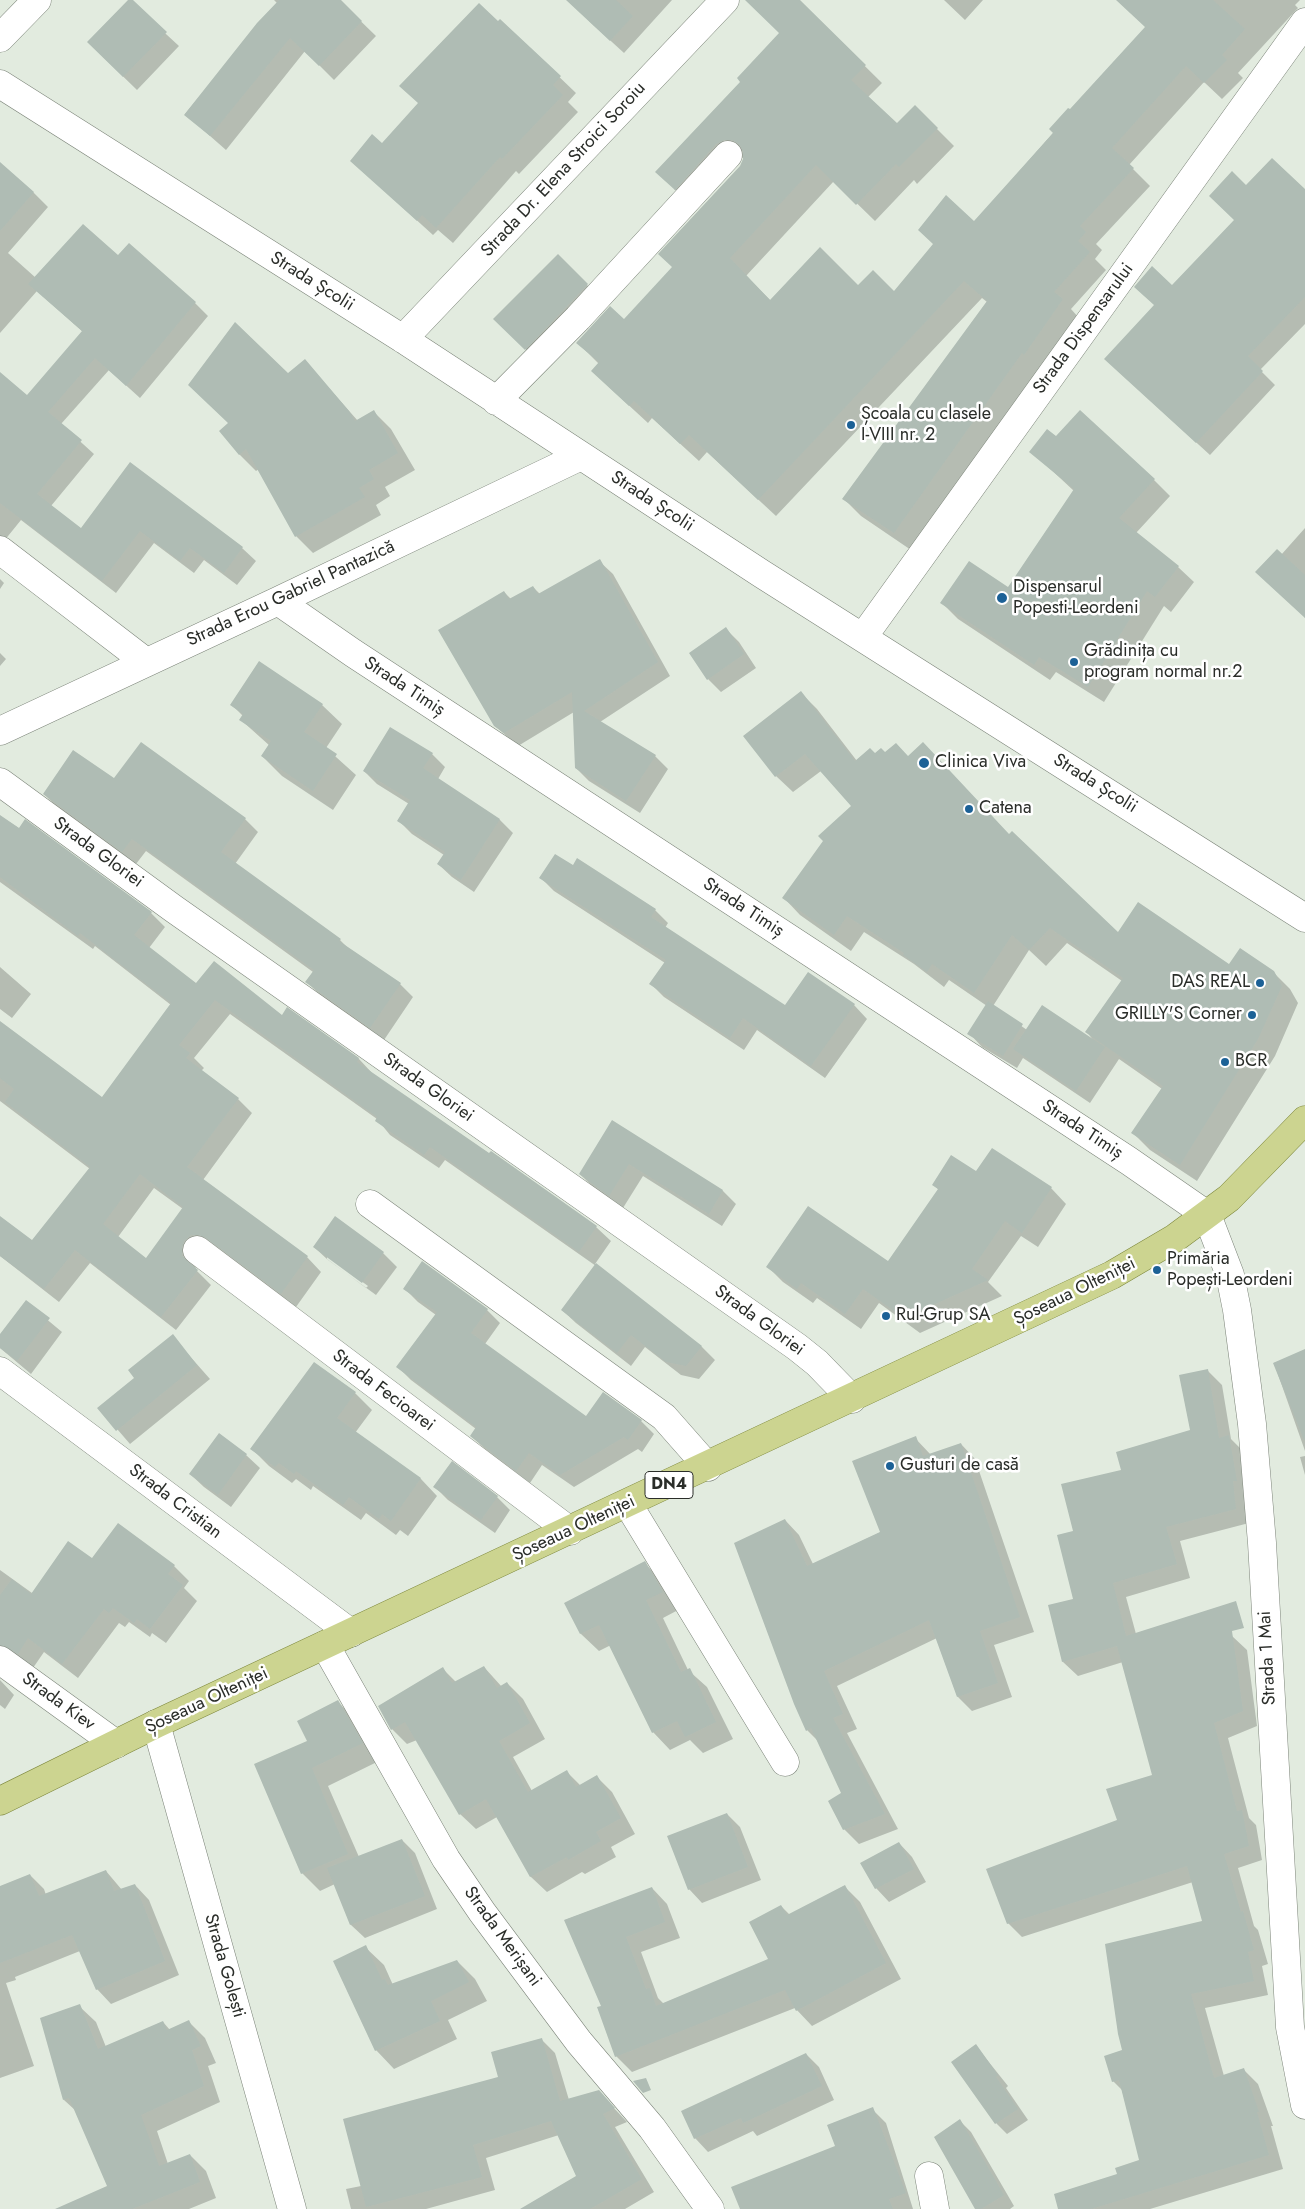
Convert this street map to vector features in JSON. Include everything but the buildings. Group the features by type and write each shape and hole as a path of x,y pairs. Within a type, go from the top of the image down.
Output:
{"main road":[{"name":"Șoseaua Olteniței","path":"0,1801 156,1724 708,1467 1112,1275 1151,1254 1207,1215 1258,1171 1305,1120"}],"street":[{"path":"0,38 38,0"},
{"name":"Strada Dr. Elena Stroici Soroiu","path":"403,339 725,0"},
{"name":"Strada Dispensarului","path":"863,637 1305,22"},
{"name":"Strada Școlii","path":"0,84 403,339 581,456 1305,918"},
{"path":"496,401 578,318 728,154"},
{"name":"Strada Erou Gabriel Pantazică","path":"0,731 581,456"},
{"path":"0,550 146,662"},
{"name":"Strada Timiș","path":"278,601 352,653 1129,1161 1207,1215"},
{"name":"Strada Gloriei","path":"0,782 182,914 797,1347 817,1363 852,1399"},
{"path":"370,1204 664,1417 708,1467"},
{"name":"Strada 1 Mai","path":"1207,1215 1222,1248 1230,1275 1239,1319 1252,1424 1262,1543 1289,2018 1297,2071 1305,2105"},
{"name":"Strada Fecioarei","path":"197,1250 570,1531"},
{"name":"Strada Cristian","path":"0,1371 351,1633"},
{"path":"628,1504 785,1762"},
{"name":"Strada Merișani","path":"325,1645 446,1859 482,1912 580,2042 652,2128 710,2209"},
{"name":"Strada Kiev","path":"0,1660 116,1744"},
{"name":"Strada Golești","path":"156,1724 292,2209"},
{"path":"929,2176 936,2209"}],"place":[{"name":"Școala cu clasele I-VIII nr. 2","path":"851,425"},
{"name":"Dispensarul Popesti-Leordeni","path":"1002,598"},
{"name":"Grădinița cu program normal nr.2","path":"1074,662"},
{"name":"Clinica Viva","path":"924,763"},
{"name":"Catena","path":"969,809"},
{"name":"DAS REAL","path":"1260,983"},
{"name":"GRILLY'S Corner","path":"1252,1015"},
{"name":"BCR","path":"1225,1062"},
{"name":"Primăria Popești-Leordeni","path":"1157,1270"},
{"name":"Rul-Grup SA","path":"886,1316"},
{"name":"Gusturi de casă","path":"890,1466"}]}
